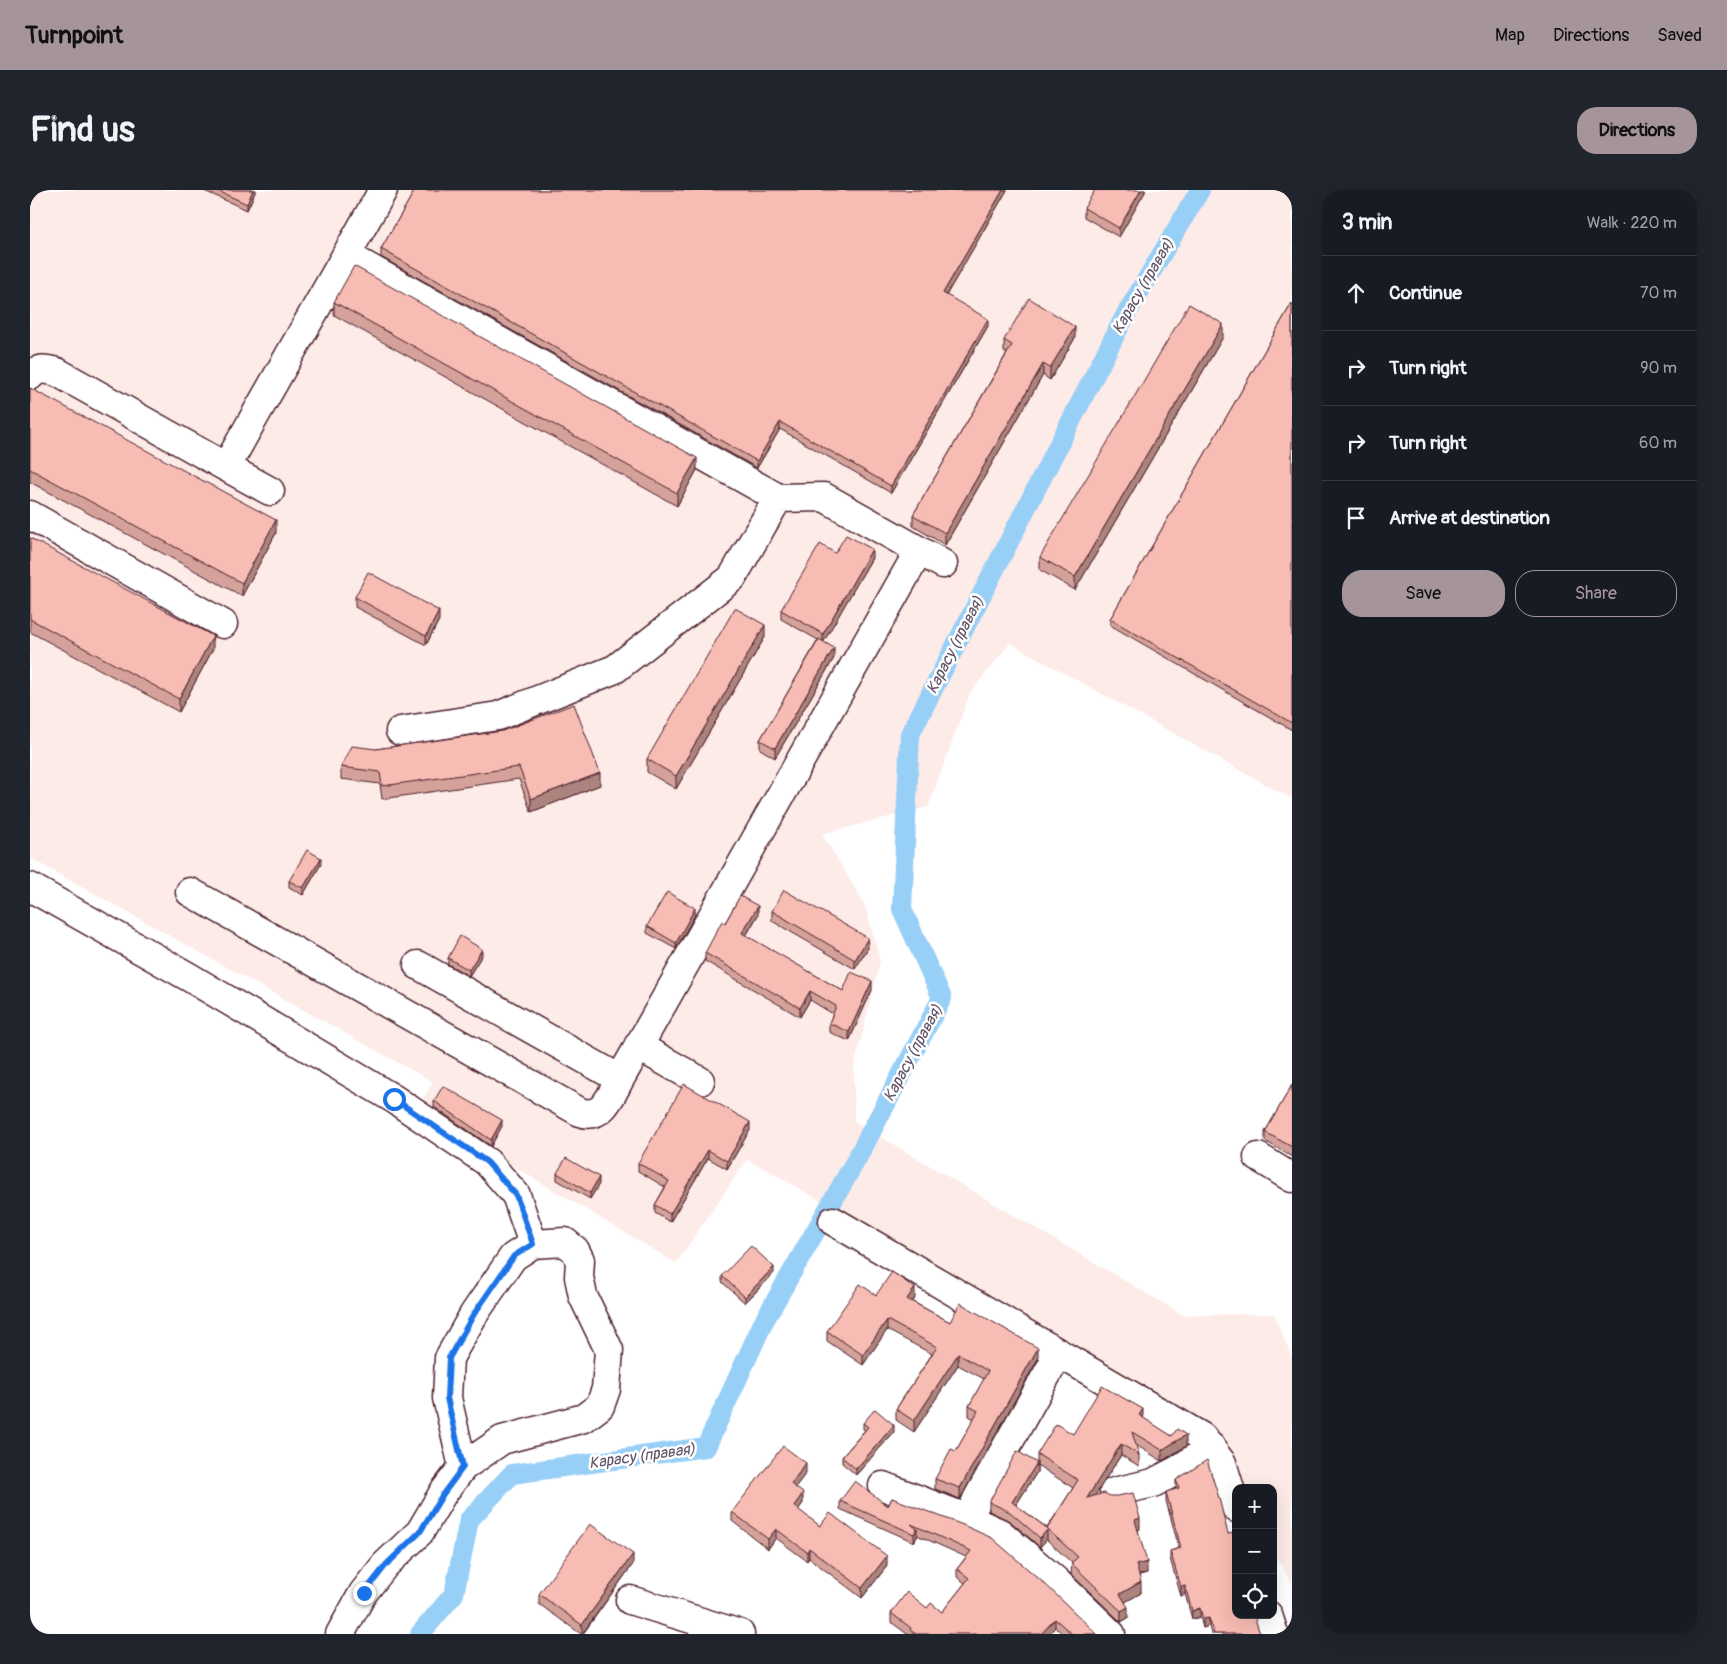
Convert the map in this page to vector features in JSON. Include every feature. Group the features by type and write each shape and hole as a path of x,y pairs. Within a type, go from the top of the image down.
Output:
{"street":[{"path":"226,467 383,190"},
{"path":"346,255 778,498 824,497 943,564"},
{"path":"30,376 44,368 57,372 270,491"},
{"path":"400,731 498,716 615,669 732,578 778,498"},
{"path":"30,515 223,624"},
{"path":"190,892 580,1112 588,1115 598,1112 605,1105 620,1079 919,551"},
{"path":"30,887 189,976 394,1099 487,1162 516,1195 533,1244"},
{"path":"418,966 620,1079"},
{"path":"638,1046 700,1080"},
{"path":"1258,1157 1292,1178"},
{"path":"832,1220 1202,1437 1222,1463 1232,1495"},
{"path":"340,1634 364,1593 386,1565 420,1532 443,1494 463,1467 502,1440 584,1418 600,1406 606,1389 609,1350 583,1296 579,1278 580,1260 575,1250 565,1242 533,1244 514,1256 474,1314 449,1358 447,1398 463,1467"},
{"path":"969,1518 977,1499 1059,1353"},
{"path":"1114,1492 1153,1483 1178,1470 1211,1447"},
{"path":"883,1486 969,1518 1000,1533 1056,1581 1111,1634"},
{"path":"630,1600 707,1630 740,1634"},
{"path":"1269,1619 1274,1634"}],"shaded area":[{"path":"30,190 1292,190 1292,799 1010,643 970,693 928,807 822,834 865,905 880,961 854,1068 854,1121 1183,1315 1274,1314 1292,1358 1292,1585 1277,1557 1277,1484 1238,1484 1209,1429 766,1169 747,1160 676,1263 417,1109 433,1082 30,858"}],"building":[{"path":"216,190 253,190 247,204"},
{"path":"415,190 1003,190 943,293 988,319 891,486 780,422 757,461 381,249"},
{"path":"1095,190 1141,190 1119,228 1084,208"},
{"path":"354,266 697,458 677,493 334,302"},
{"path":"1029,298 1075,327 1050,368 1043,364 945,533 913,515 1012,345 1004,340"},
{"path":"1292,303 1292,723 1110,619"},
{"path":"1189,304 1223,324 1075,577 1040,557"},
{"path":"30,388 276,520 242,583 30,469"},
{"path":"846,535 872,549 823,634 781,610 820,544 835,553"},
{"path":"30,538 213,636 179,699 30,619"},
{"path":"368,572 439,611 426,636 355,597"},
{"path":"735,608 765,625 676,776 647,759"},
{"path":"819,639 834,648 775,748 760,740"},
{"path":"574,704 600,773 531,799 519,767 382,786 380,772 341,767 352,746 376,749 502,731"},
{"path":"307,850 321,858 303,888 289,881"},
{"path":"784,890 868,938 855,960 772,911"},
{"path":"667,892 695,908 676,943 647,926"},
{"path":"740,896 758,906 742,933 843,991 851,972 872,981 849,1032 829,1023 836,1006 810,991 800,1008 705,953 722,921 725,923"},
{"path":"460,936 482,949 469,970 448,958"},
{"path":"684,1084 750,1122 727,1161 708,1150 670,1214 655,1205 669,1181 638,1163"},
{"path":"1292,1085 1292,1147 1265,1132"},
{"path":"443,1086 502,1120 491,1140 434,1101"},
{"path":"566,1158 599,1177 590,1193 557,1173"},
{"path":"751,1246 774,1267 745,1297 722,1276"},
{"path":"892,1272 915,1288 907,1299 950,1322 960,1303 1038,1348 960,1488 935,1479 951,1449 956,1451 978,1411 969,1406 988,1371 958,1354 914,1421 896,1409 937,1347 887,1320 863,1355 827,1331 860,1284 876,1295"},
{"path":"1102,1386 1143,1409 1139,1415 1172,1436 1177,1429 1186,1435 1162,1450 1132,1432 1139,1455 1121,1444 1087,1498 1104,1493 1110,1496 1117,1496 1133,1493 1140,1518 1135,1520 1147,1562 1136,1565 1141,1582 1120,1594 1128,1607 1121,1611 1071,1563 1078,1557 1047,1529 1078,1480 1037,1454 1056,1424 1073,1434"},
{"path":"875,1409 894,1425 856,1469 842,1457 868,1427 863,1423"},
{"path":"783,1446 806,1463 791,1484 803,1493 794,1506 820,1526 830,1513 887,1556 862,1588 809,1548 807,1552 776,1529 768,1539 732,1512"},
{"path":"1017,1451 1037,1463 1012,1502 1048,1529 1040,1538 1010,1512 989,1502"},
{"path":"1207,1460 1228,1534 1232,1533 1232,1619 1255,1619 1261,1634 1214,1634 1209,1618 1203,1619 1200,1608 1192,1611 1185,1586 1181,1587 1170,1551 1181,1548 1166,1492 1179,1488 1176,1480"},
{"path":"855,1481 888,1506 892,1498 992,1538 1045,1584 1097,1634 1072,1634 1055,1619 1041,1634 916,1634 891,1613 907,1592 927,1608 931,1603 942,1612 969,1578 957,1569 971,1551 911,1524 917,1529 914,1534 840,1501"},
{"path":"590,1524 633,1554 582,1625 539,1594"}],"waterway":[{"name":"Карасу (правая)","path":"420,1634 454,1594 469,1520 512,1474 706,1447 764,1321 855,1162 942,998 902,909 910,734 1126,314 1200,190"}],"route":[{"path":"364,1593 386,1565 420,1532 443,1494 463,1467 447,1398 449,1358 474,1314 514,1256 533,1244 516,1195 487,1162 394,1099"}]}
